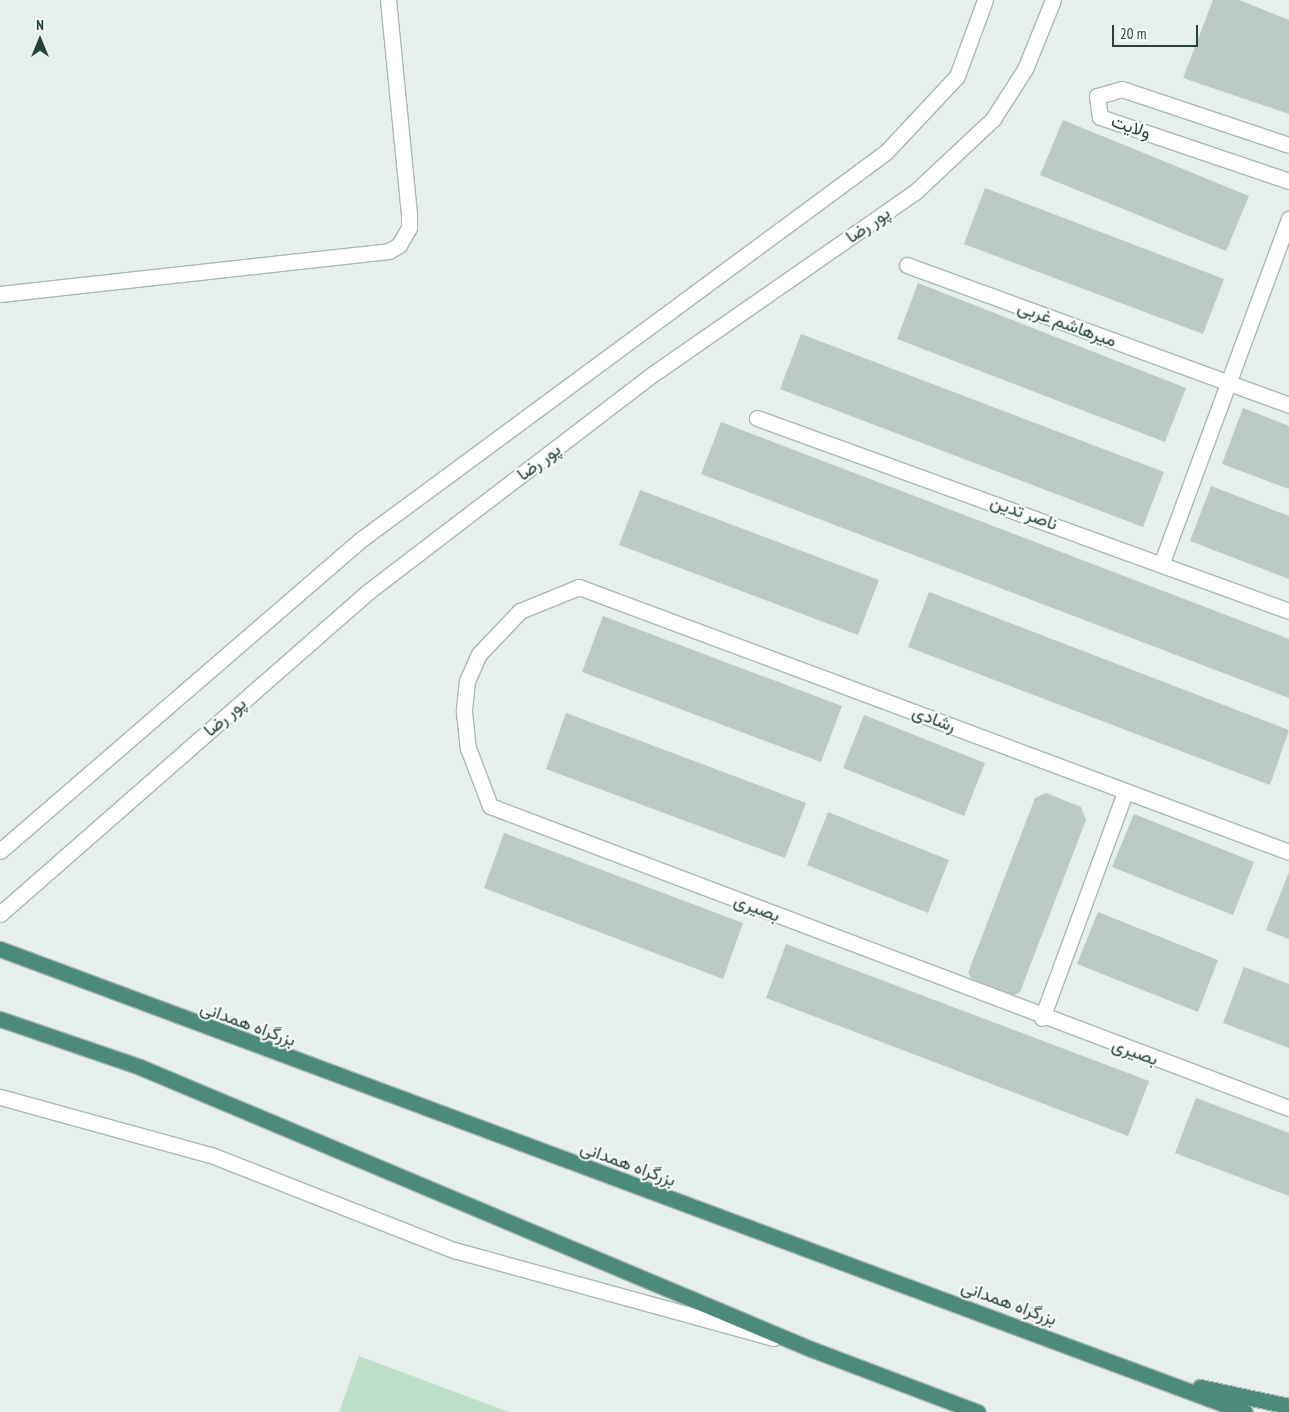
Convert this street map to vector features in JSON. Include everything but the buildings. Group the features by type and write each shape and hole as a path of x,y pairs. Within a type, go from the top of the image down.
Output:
{"highway":[{"name":"بزرگراه همدانی","path":"0,949 1156,1377 1245,1412"},
{"path":"0,1019 140,1067 810,1349 978,1412"},
{"path":"1156,1377 1289,1406"}],"street":[{"path":"0,294 389,251 399,245 409,228 409,214 388,0"},
{"path":"0,852 363,538 886,152 957,76 985,0"},
{"name":"پور رضا","path":"0,914 369,591 653,374 916,192 993,119 1025,69 1053,0"},
{"name":"ولایت","path":"1289,145 1122,89 1097,96 1100,117 1289,181"},
{"path":"1162,562 1227,382 1289,219"},
{"name":"میرهاشم غربی","path":"907,265 1289,405"},
{"name":"ناصر تدین","path":"757,418 1162,562 1289,611"},
{"name":"رشادی","path":"579,587 1289,852"},
{"name":"بصیری","path":"579,587 520,611 479,654 467,681 464,712 468,748 490,806 1042,1018 1289,1108"},
{"path":"1042,1018 1125,792"},
{"path":"0,1097 211,1155 454,1250 810,1349"}],"green space":[{"path":"359,1356 509,1412 339,1412"}]}
